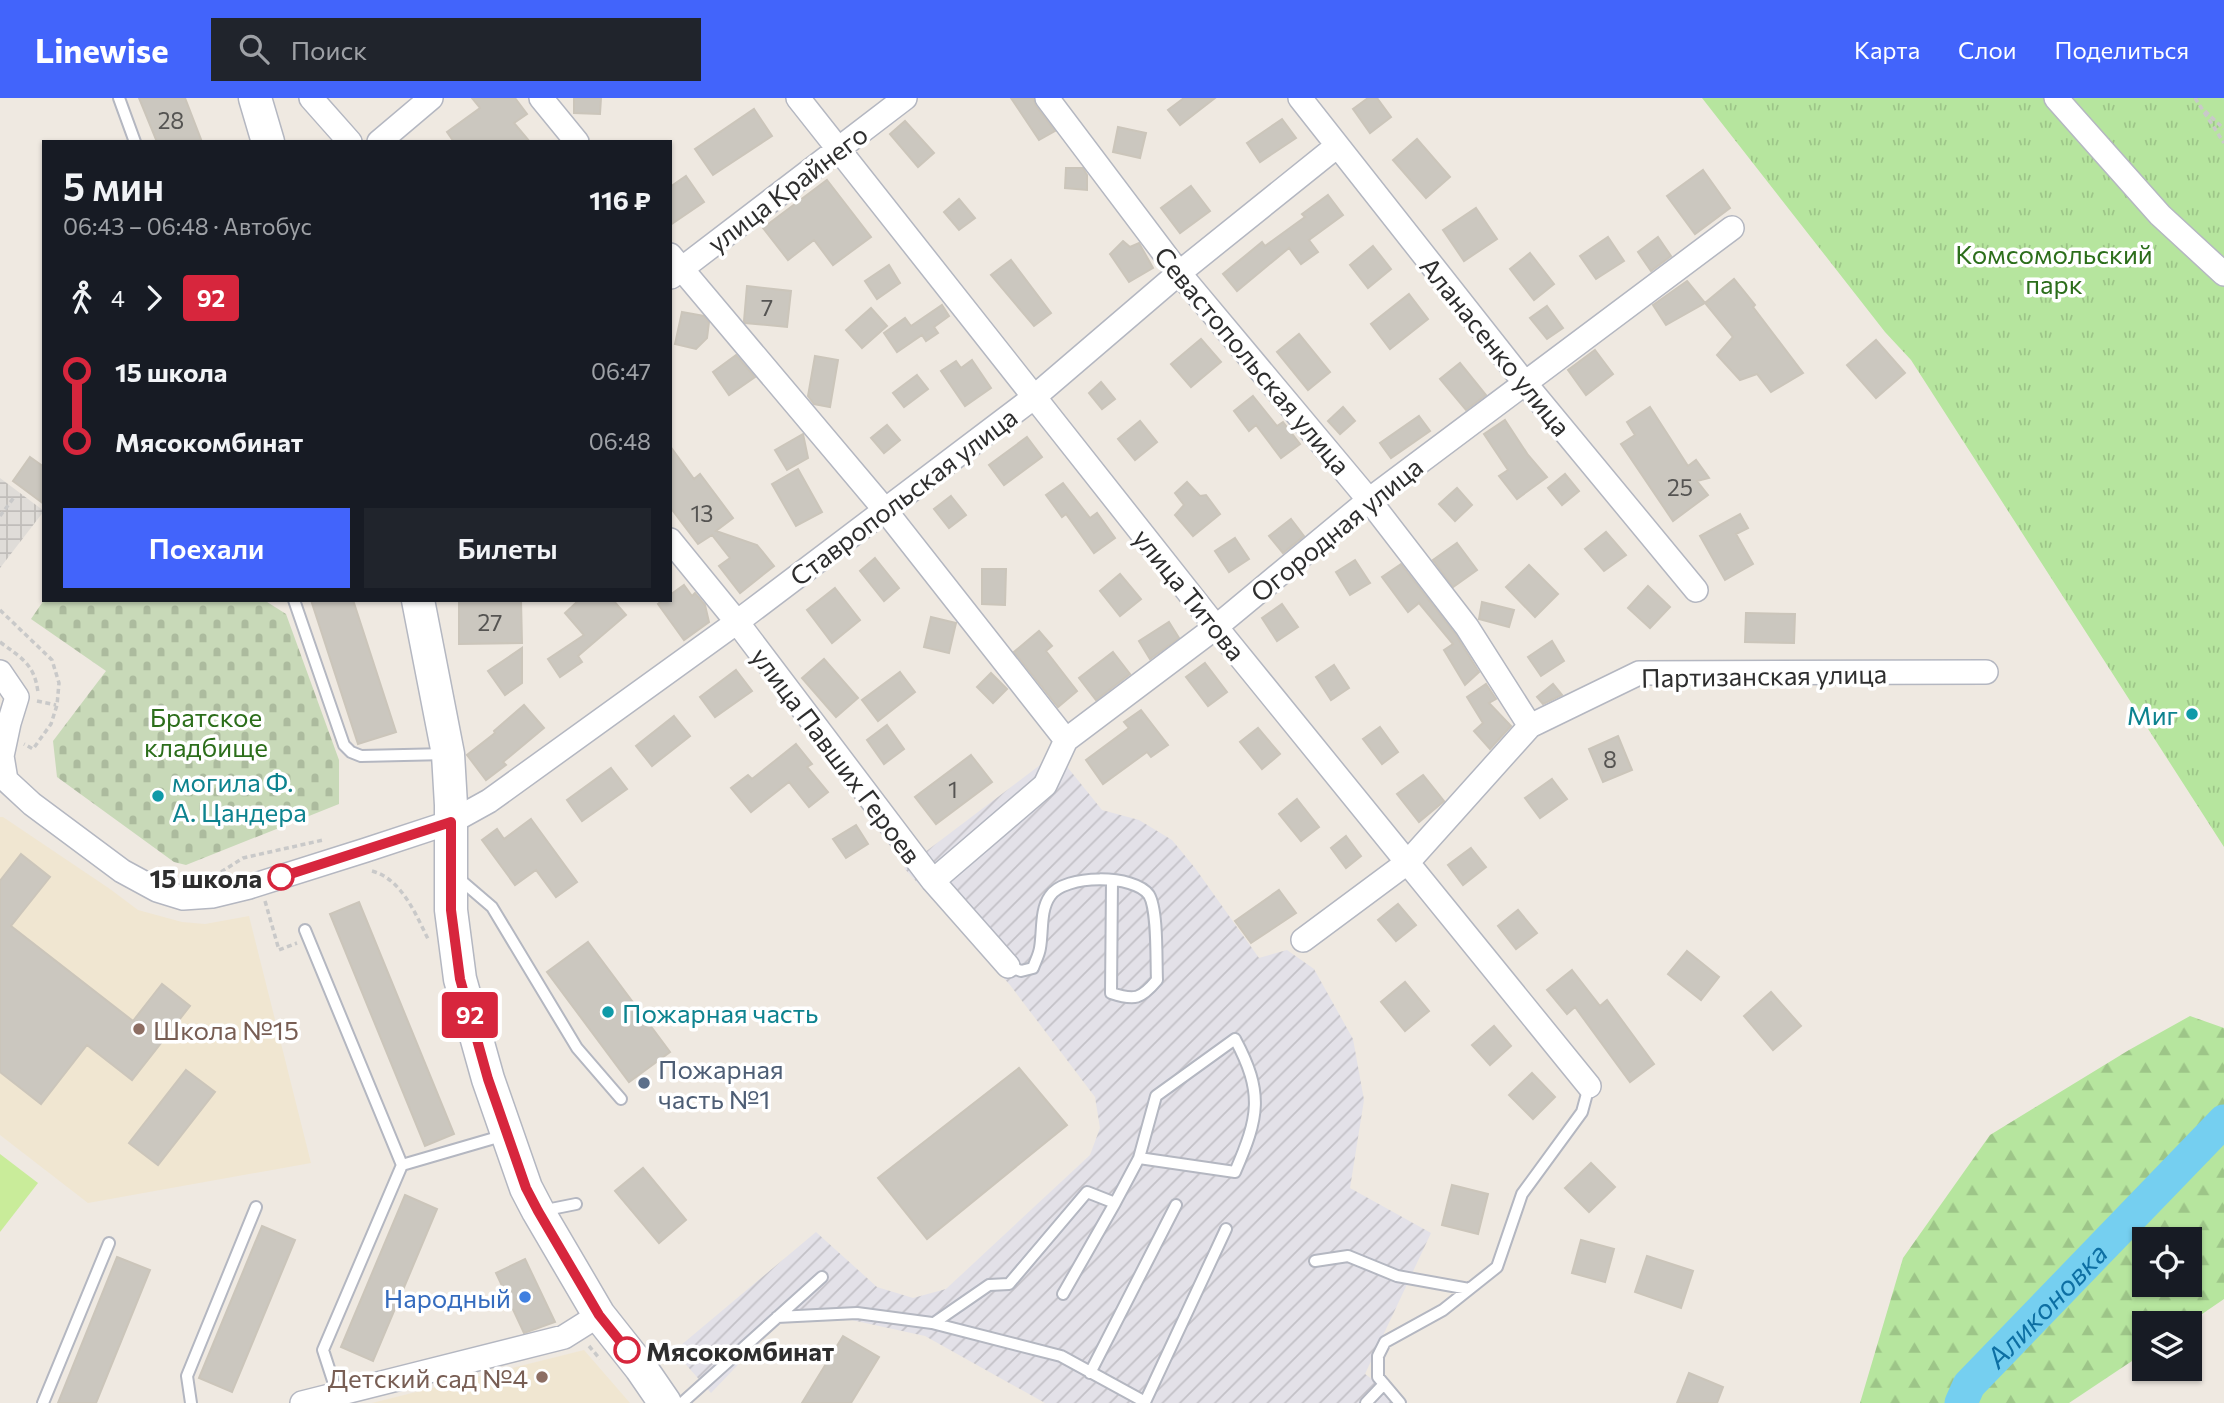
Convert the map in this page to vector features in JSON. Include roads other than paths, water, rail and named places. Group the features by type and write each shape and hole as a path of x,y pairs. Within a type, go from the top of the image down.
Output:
{"main road":[{"path":"255,98 267,140"},
{"path":"418,602 448,754 451,910 460,979 488,1079 526,1188 588,1323 641,1368 664,1403"}],"street":[{"path":"312,98 348,140"},
{"path":"381,140 431,98"},
{"path":"541,98 575,140"},
{"name":"улица Титова","path":"797,98 1216,627 1589,1086"},
{"name":"улица Крайнего","path":"674,267 839,150 905,98"},
{"name":"Севастопольская улица","path":"1047,98 1179,273 1370,500 1467,627 1530,726"},
{"name":"Аланасенко улица","path":"1300,98 1524,382 1696,590"},
{"path":"2056,98 2160,215 2224,274"},
{"name":"Ставропольская улица","path":"2,769 6,780 32,804 122,871 157,890 183,898 212,896 249,887 451,822 489,801 737,622 1033,398 1179,273 1337,146"},
{"name":"Огородная улица","path":"933,881 1045,785 1066,740 1216,627 1370,500 1732,228"},
{"path":"674,267 885,510 1066,740"},
{"name":"улица Павших Героев","path":"672,542 737,622 933,881 1008,966"},
{"path":"0,672 17,697 2,756 2,769"},
{"name":"Партизанская улица","path":"1303,940 1408,862 1530,726 1639,673 1986,672"},
{"path":"302,1403 564,1337 588,1323"}],"lane":[{"path":"119,98 134,140"},
{"path":"295,602 344,745 351,752 361,756 448,754"},
{"path":"450,871 492,907 577,1048 621,1099"},
{"path":"1008,966 1021,971 1032,968 1039,951 1044,907 1051,893 1065,884 1089,879 1112,881 1131,884 1147,892 1154,906 1157,980 1144,995 1129,999 1111,993 1112,881"},
{"path":"307,934 402,1165 323,1350 337,1393"},
{"path":"1063,1294 1139,1158 1156,1096 1234,1039 1248,1063 1255,1091 1254,1121 1235,1172 1139,1158"},
{"path":"1400,1403 1378,1377 1378,1356 1385,1342 1443,1310 1497,1267 1522,1194 1583,1112 1589,1086"},
{"path":"402,1165 508,1135"},
{"path":"934,1324 989,1285 1009,1283 1087,1192 1115,1203"},
{"path":"538,1211 576,1204"},
{"path":"1090,1373 1176,1205"},
{"path":"191,1403 187,1376 256,1207"},
{"path":"777,1317 857,1313 934,1324 1061,1356 1145,1402 1226,1229"},
{"path":"43,1403 109,1243"},
{"path":"1315,1261 1348,1256 1397,1276 1469,1289"},
{"path":"682,1403 822,1277"},
{"path":"1366,1403 1384,1384"}],"waterway":[{"name":"Аликоновка","path":"1961,1403 1969,1385 2224,1121"}],"place":[{"name":"Миг","path":"2192,714"},
{"name":"могила Ф. А. Цандера","path":"158,796"},
{"name":"15 школа","path":"281,877"},
{"name":"Пожарная часть","path":"608,1012"},
{"name":"Школа №15","path":"139,1029"},
{"name":"Пожарная часть №1","path":"644,1083"},
{"name":"Народный","path":"525,1297"},
{"name":"Мясокомбинат","path":"627,1350"},
{"name":"Детский сад №4","path":"542,1377"}],"park label":[{"name":"Комсомольский парк","path":"2054,268"},
{"name":"Братское кладбище","path":"206,731"}]}
